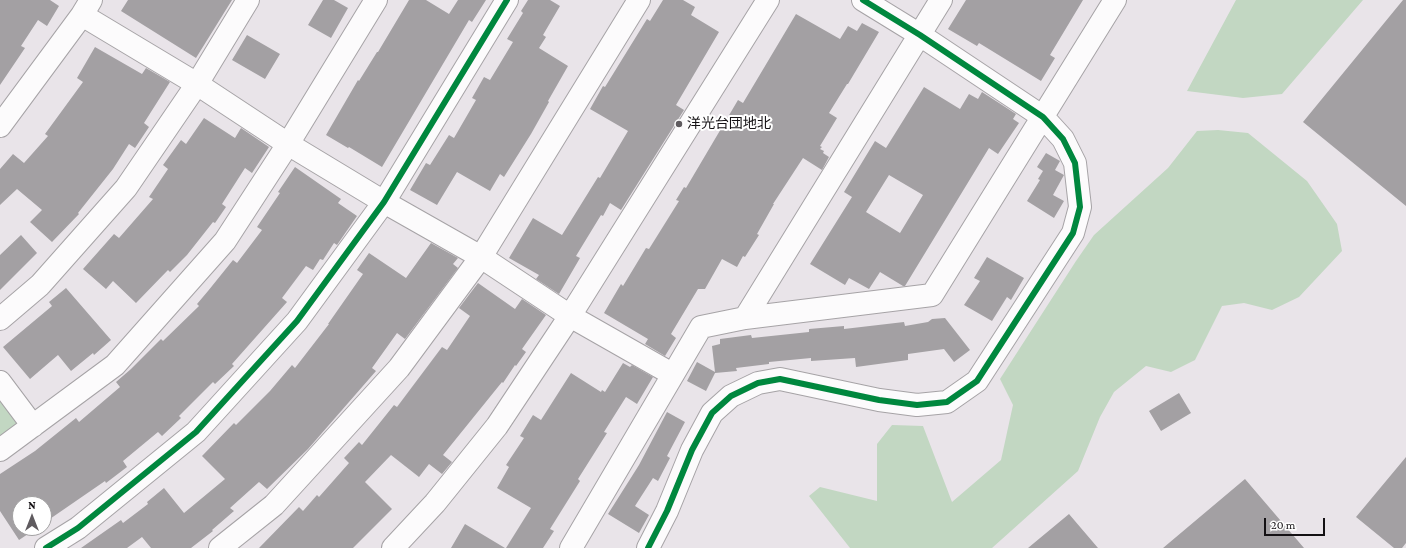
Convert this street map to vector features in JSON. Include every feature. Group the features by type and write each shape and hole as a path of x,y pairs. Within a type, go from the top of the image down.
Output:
{"street":[{"path":"0,319 40,285 126,188 197,84 248,0"},
{"path":"0,450 115,365 225,241 288,144 376,0"},
{"path":"46,548 78,528 196,432 297,321 384,202 507,0"},
{"path":"220,548 274,505 394,373 481,257 639,0"},
{"path":"393,548 435,503 497,426 570,316 768,0"},
{"path":"648,548 666,511 692,450 712,413 731,396 758,383 780,379 879,400 917,405 947,402 977,381 1073,233 1080,207 1075,163 1063,139 1043,117 920,35 863,0"},
{"path":"745,318 941,0"},
{"path":"572,548 672,374 701,327 745,318 932,295 1115,0"},
{"path":"0,126 86,8 288,144 384,202 481,257 570,316 672,374"},
{"path":"0,382 33,426"}],"green space":[{"path":"1236,0 1363,0 1282,94 1243,98 1187,91"},
{"path":"1218,130 1248,133 1307,181 1337,224 1342,251 1299,297 1272,310 1244,303 1222,306 1195,360 1171,372 1146,366 1114,392 1100,417 1078,471 992,548 850,548 809,496 820,487 877,501 877,444 892,425 923,426 952,502 1001,460 1013,405 1000,379 1076,261 1094,235 1168,168 1197,131"},
{"path":"0,393 18,414 16,427 0,438"}],"building":[{"path":"0,0 50,0 59,6 47,26 38,20 21,46 25,48 0,85"},
{"path":"128,0 232,0 196,58 121,11"},
{"path":"323,0 334,0 348,8 331,38 308,25"},
{"path":"409,0 426,0 449,14 458,0 486,0 472,22 469,20 382,167 326,135 358,80 359,81 378,52"},
{"path":"528,0 550,0 560,6 543,35 546,37 539,48 568,66 531,134 504,177 500,174 490,191 457,172 437,205 410,190 426,163 430,165 449,135 454,138 476,100 472,98 484,77 490,80 513,42 507,39 523,13 521,11"},
{"path":"663,0 683,0 695,7 691,15 719,32 676,105 684,110 621,210 610,203 603,216 601,215 576,256 580,258 559,294 536,279 539,275 509,258 533,218 562,235 598,177 600,178 628,131 590,109 603,86 605,87 647,19 650,21"},
{"path":"966,0 1083,0 1050,55 1055,58 1041,81 979,43 977,46 948,29"},
{"path":"1403,0 1406,0 1406,206 1303,122"},
{"path":"796,14 840,39 848,26 857,31 862,23 879,32 829,113 837,118 820,146 822,147 820,149 824,151 823,153 829,157 822,170 803,158 773,204 757,234 759,235 745,257 743,256 737,267 722,259 705,289 698,289 671,334 676,338 665,356 645,344 648,339 604,313 621,284 623,286 646,248 649,249 679,201 676,200 684,187 686,188 738,100 743,103"},
{"path":"247,35 280,54 265,79 232,60"},
{"path":"95,47 142,74 146,68 170,82 144,123 149,127 135,148 129,144 113,169 78,213 79,214 52,242 30,222 42,210 17,189 0,205 0,169 13,154 24,163 48,136 45,134 83,82 77,78"},
{"path":"924,87 960,109 969,94 978,99 982,92 1016,114 1013,119 1019,123 998,154 989,148 905,286 880,272 869,289 849,278 845,285 810,264 852,197 844,192 875,141 886,148","holes":["889,175 923,195 900,233 866,212"]},
{"path":"204,118 235,138 241,128 269,147 252,173 245,168 222,204 226,207 215,223 213,222 187,255 170,272 168,270 136,303 113,281 106,289 83,269 114,234 119,238 153,199 149,197 168,169 163,165 181,140 186,144"},
{"path":"1046,153 1060,161 1055,170 1064,175 1053,195 1064,201 1054,218 1027,201 1040,180 1038,179 1043,171 1037,167"},
{"path":"295,167 341,199 338,203 357,216 337,245 334,243 323,260 320,259 313,270 306,266 282,298 287,302 232,364 234,366 215,384 213,382 179,416 181,418 162,436 158,432 123,461 127,467 106,483 105,481 52,517 52,496 12,496 12,529 0,511 0,474 35,451 76,418 79,422 120,387 116,382 161,339 163,341 199,306 197,304 233,260 237,263 262,230 257,227 280,193 278,192"},
{"path":"21,235 37,253 0,290 0,255"},
{"path":"431,243 458,258 453,264 458,268 405,339 397,333 372,368 376,371 308,449 267,489 259,482 230,508 234,511 212,530 213,531 191,548 151,548 142,537 127,548 81,548 121,520 123,523 148,504 147,502 164,488 184,513 225,479 202,456 234,423 236,425 270,391 292,365 295,368 329,324 363,274 357,270 369,253 406,278"},
{"path":"987,257 1024,278 1011,300 1007,297 992,321 964,305 980,281 974,278"},
{"path":"478,283 515,309 522,299 546,315 522,349 526,352 516,366 515,365 503,383 502,382 443,455 452,462 442,474 429,464 419,477 391,455 365,482 392,509 353,548 259,548 299,507 303,511 317,495 319,497 349,463 344,458 359,442 362,445 394,405 397,407 442,347 447,350 470,316 459,308"},
{"path":"66,288 111,340 94,355 93,353 71,371 58,355 30,379 3,347 52,306 49,302"},
{"path":"945,318 970,350 954,362 944,349 908,354 908,360 856,367 855,358 811,361 811,358 769,362 769,364 736,368 737,371 715,373 706,391 687,381 697,362 715,372 712,346 720,344 720,339 751,335 752,338 809,332 809,329 844,326 844,329 904,322 905,326 928,322 932,319"},
{"path":"623,363 630,367 632,365 653,377 637,404 626,397 604,432 607,433 578,479 580,481 550,529 554,531 543,548 506,548 531,508 497,488 509,467 506,465 524,438 520,436 533,415 541,420 571,373 601,392 602,390 605,392"},
{"path":"1179,393 1191,413 1161,431 1149,411"},
{"path":"667,412 685,422 667,456 670,458 658,481 653,478 635,506 649,515 639,533 608,514 639,465"},
{"path":"1406,457 1406,543 1402,548 1394,548 1356,517"},
{"path":"1245,479 1304,548 1163,548"},
{"path":"1069,514 1098,548 1028,548"},
{"path":"465,524 505,548 451,548"},
{"path":"16,536 25,536 19,540"}],"cycle path":[{"path":"46,548 78,528 196,432 297,321 384,202 507,0"},
{"path":"648,548 667,511 692,450 712,413 731,396 758,383 780,379 879,400 917,405 947,402 977,381 1073,233 1080,207 1075,163 1063,139 1043,117 920,35 863,0"}],"place":[{"name":"洋光台団地北","path":"679,124"}]}
